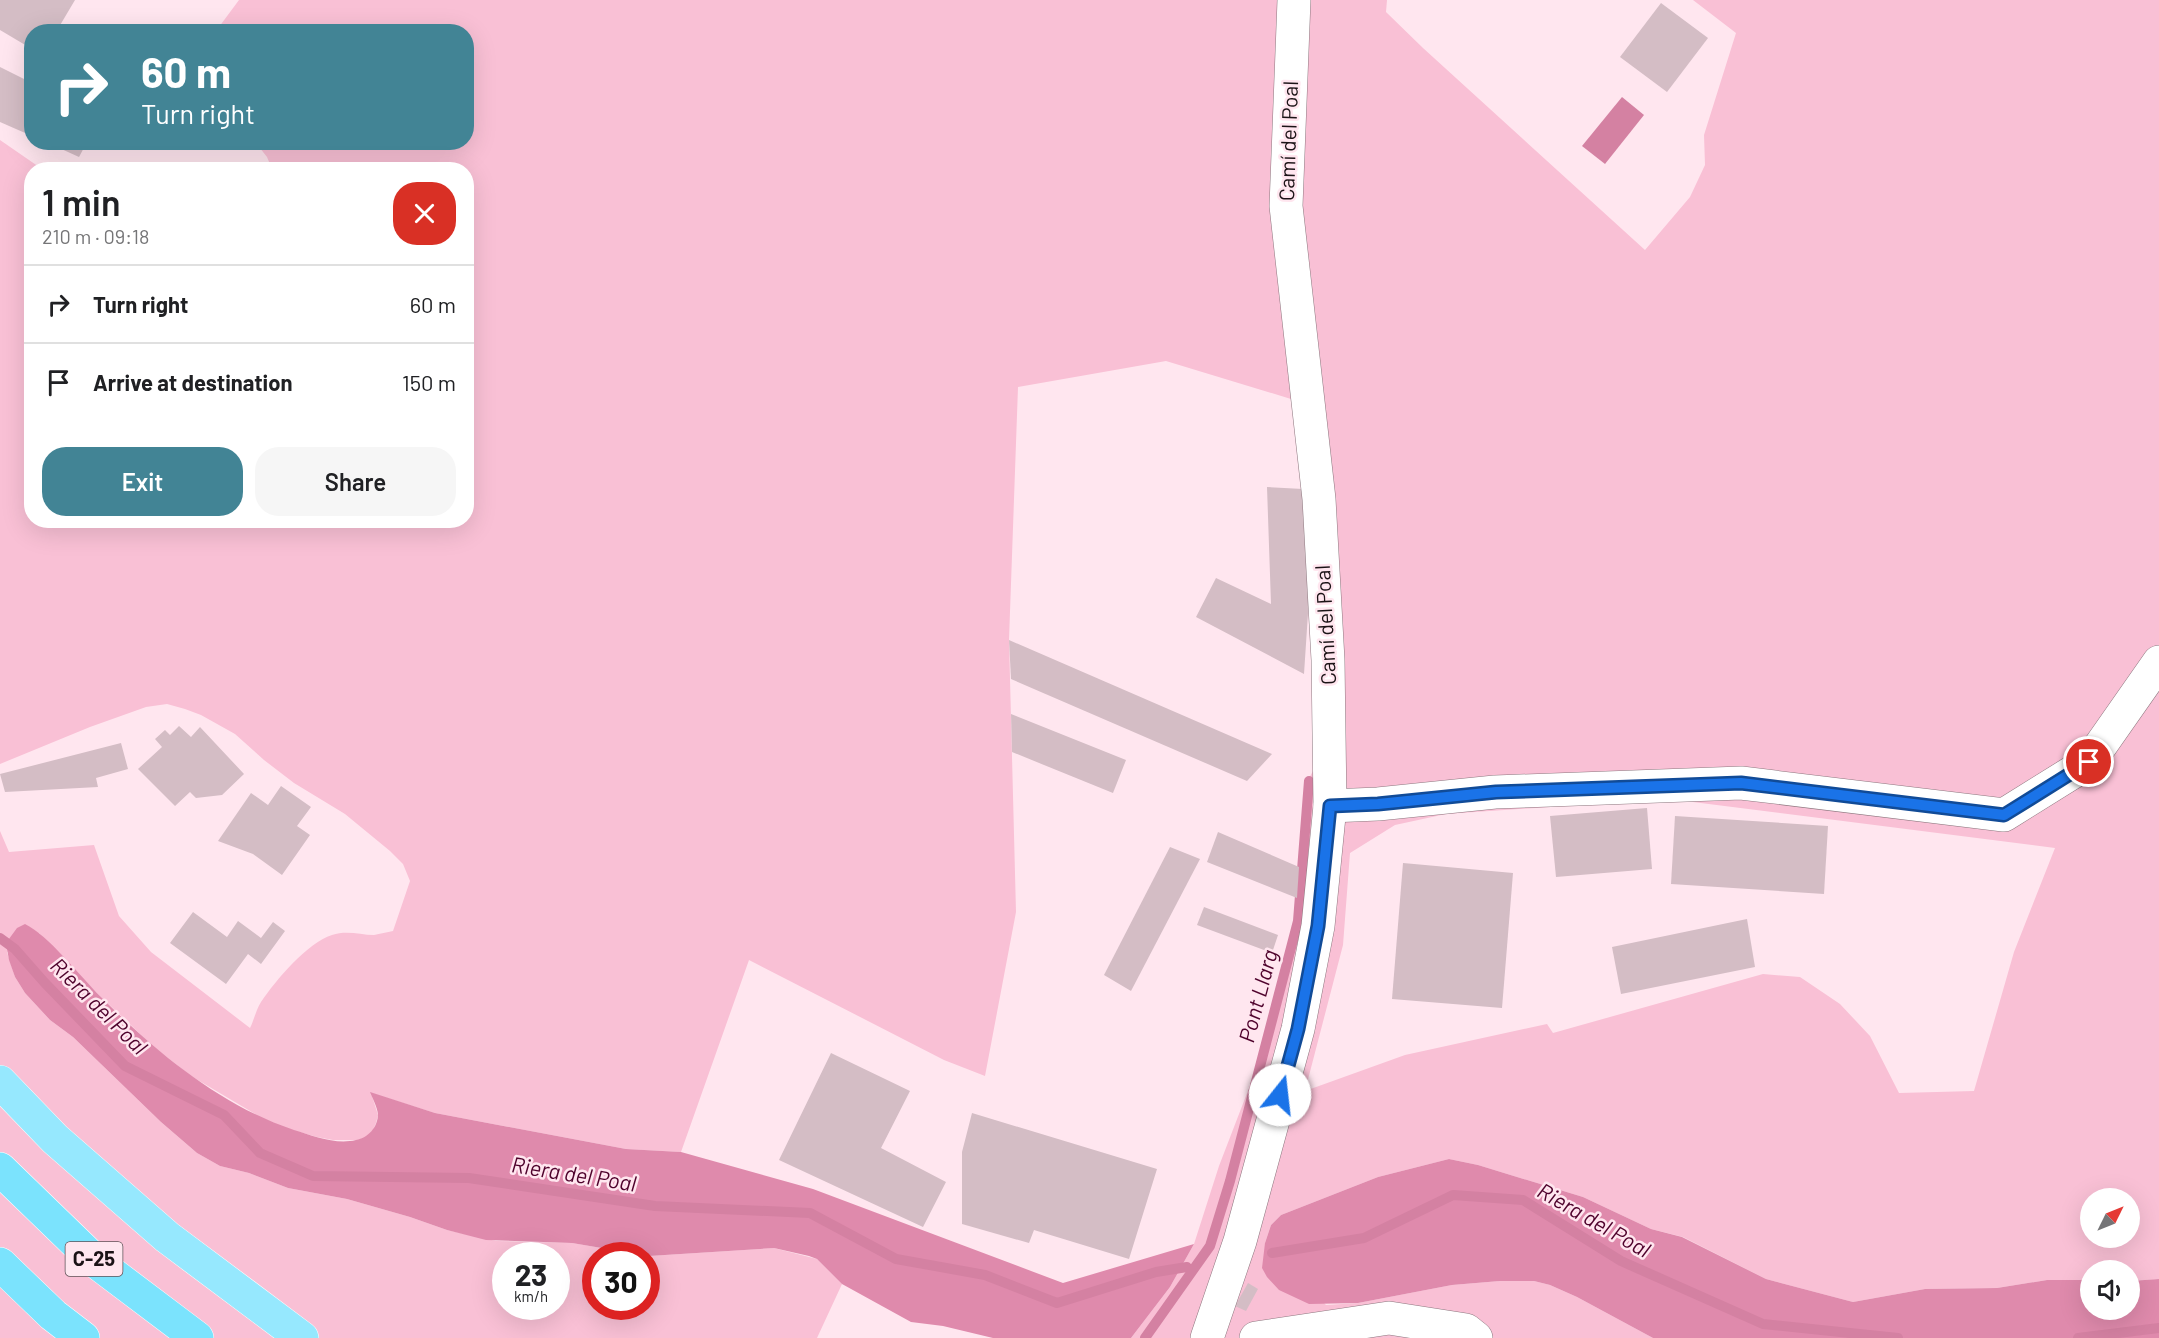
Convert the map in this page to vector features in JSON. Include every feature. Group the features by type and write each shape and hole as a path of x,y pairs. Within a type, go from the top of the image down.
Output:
{"highway":[{"path":"0,1083 55,1139 166,1237 302,1338"},
{"name":"C-25","path":"0,1169 95,1260 197,1338"},
{"path":"0,1264 53,1315 83,1338"}],"street":[{"name":"Camí del Poal","path":"1212,1337 1227,1276 1240,1241 1298,1029 1318,926 1330,806 1328,660 1319,499 1286,206 1294,0"},
{"path":"1330,806 1378,804 1496,792 1741,783 2004,815 2089,762 2159,662"},
{"path":"1256,1338 1389,1318 1466,1330 1476,1338"}],"shaded area":[{"path":"239,0 1387,0 1386,12 1423,48 1645,250 1690,197 1705,165 1704,135 1736,33 1693,0 2159,0 2159,1279 2140,1280 2140,1260 2080,1260 2080,1280 2047,1280 1997,1288 1925,1289 1853,1302 1766,1279 1683,1237 1651,1229 1583,1197 1478,1165 1449,1159 1378,1177 1281,1215 1271,1225 1265,1243 1326,1305 1358,1303 1452,1285 1534,1281 1550,1285 1577,1297 1653,1338 1131,1338 1170,1287 1194,1244 1219,1166 1254,1075 1296,921 1307,782 1313,771 1318,728 1308,493 1291,399 1166,361 1018,387 1009,640 1016,912 985,1076 944,1060 749,960 681,1152 626,1149 435,1113 371,1093 378,1115 372,1132 358,1140 333,1140 285,1128 262,1118 191,1076 154,1047 39,933 7,952 15,977 25,993 50,1020 73,1037 161,1122 197,1153 220,1166 249,1173 288,1188 347,1199 447,1230 496,1241 534,1242 492,1242 492,1320 570,1320 570,1243 582,1245 582,1320 660,1320 660,1255 774,1248 817,1259 842,1284 817,1338 0,1338 0,831 9,852 94,845 119,916 151,952 250,1028 259,1005 283,973 322,939 338,934 374,935 393,931 410,881 403,864 345,814 294,783 235,734 185,709 167,704 146,707 0,764 0,140 32,162 24,162 24,528 474,528 474,162 269,162 262,150 474,150 474,24 221,24","holes":["1669,799 2055,848 2014,952 1974,1091 1899,1093 1870,1036 1840,1004 1800,977 1763,974 1553,1033 1547,1024 1405,1055 1305,1091 1343,945 1350,853 1395,825 1446,814"]},
{"path":"1622,97 1644,115 1605,164 1582,146"},
{"path":"25,924 44,937 143,1037 214,1091 266,1119 317,1137 333,1141 348,1141 360,1139 368,1134 376,1123 378,1114 370,1092 435,1113 626,1149 681,1152 813,1189 1063,1283 1194,1244 1170,1287 1131,1338 993,1338 943,1326 911,1322 842,1284 817,1259 774,1248 660,1255 660,1242 582,1242 582,1245 570,1242 486,1240 347,1199 288,1188 249,1173 220,1166 197,1153 161,1122 73,1037 50,1020 25,993 15,977 6,943 17,928"},
{"path":"1449,1159 1478,1165 1583,1197 1651,1229 1682,1237 1766,1279 1853,1302 1925,1289 1997,1288 2047,1280 2080,1280 2080,1320 2140,1320 2140,1280 2159,1279 2159,1338 1653,1338 1577,1297 1550,1285 1534,1281 1452,1285 1358,1303 1309,1304 1279,1290 1262,1268 1265,1243 1271,1225 1281,1215 1378,1177"}],"building":[{"path":"0,0 75,0 61,24 24,24 24,44 0,30"},
{"path":"1661,3 1708,38 1667,92 1620,57"},
{"path":"0,67 24,79 24,132 0,122"},
{"path":"64,150 83,150 79,157"},
{"path":"1267,487 1303,489 1309,598 1304,674 1196,617 1216,578 1271,604"},
{"path":"1009,640 1272,754 1247,781 1011,679"},
{"path":"1011,714 1126,760 1113,793 1012,752"},
{"path":"179,726 191,737 200,727 244,774 222,795 196,798 190,792 175,806 138,769 162,747 155,739 165,730 170,735"},
{"path":"121,743 128,769 96,778 98,787 5,792 0,774"},
{"path":"281,786 311,807 297,826 310,835 282,875 253,854 218,841 251,793 268,805"},
{"path":"1647,808 1652,869 1556,877 1550,816"},
{"path":"1675,816 1828,826 1824,894 1671,884"},
{"path":"1218,832 1299,867 1297,898 1207,862"},
{"path":"1170,847 1200,859 1131,991 1104,975"},
{"path":"1403,863 1513,873 1502,1008 1392,999"},
{"path":"1204,907 1278,935 1272,953 1197,925"},
{"path":"193,912 227,937 238,921 261,938 273,922 285,931 261,964 248,954 226,984 170,943"},
{"path":"1747,919 1755,967 1621,994 1612,947"},
{"path":"831,1053 910,1091 881,1148 946,1182 923,1227 779,1160"},
{"path":"972,1113 1157,1169 1129,1259 1034,1230 1029,1243 962,1224 962,1152"},
{"path":"1248,1283 1258,1289 1246,1311 1235,1306"}],"waterway":[{"name":"Pont Llarg","path":"1145,1338 1210,1246 1230,1181 1298,921 1309,781"},
{"name":"Riera del Poal","path":"0,938 15,949 125,1066 224,1115 260,1153 313,1176 469,1178 655,1206 810,1213 896,1259 985,1275 1057,1303 1156,1272 1187,1267"},
{"name":"Riera del Poal","path":"1272,1253 1364,1238 1453,1195 1523,1200 1621,1261 1763,1324 1898,1338"},
{"name":"Riera del Poal","path":"2078,1338 2159,1328"}],"route":[{"path":"1280,1095 1298,1029 1318,926 1330,806 1378,804 1496,792 1741,783 2004,815 2089,762"}]}
